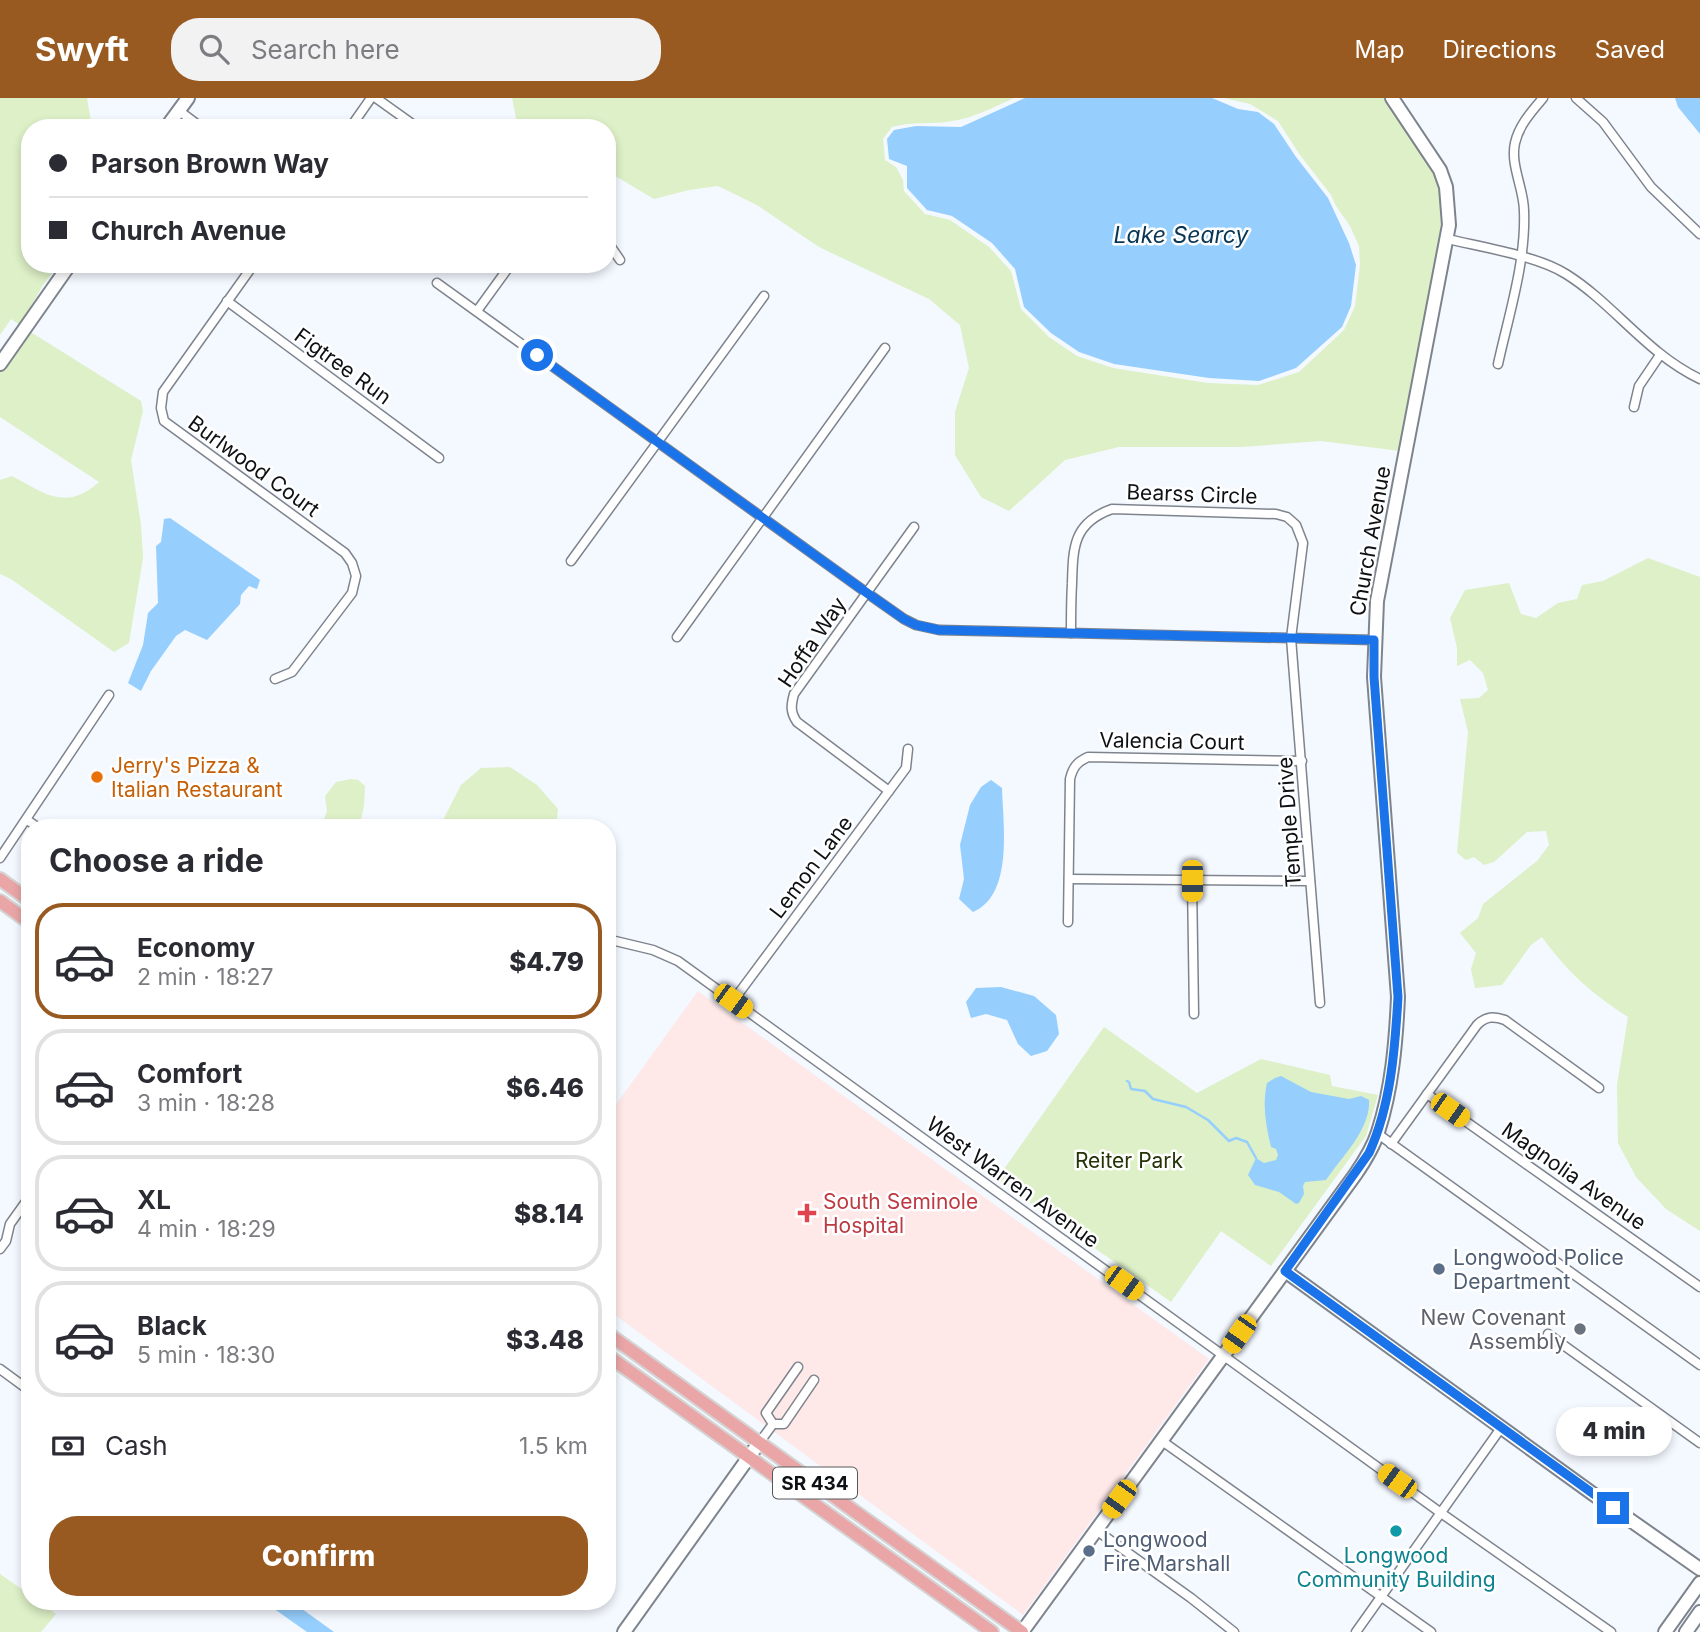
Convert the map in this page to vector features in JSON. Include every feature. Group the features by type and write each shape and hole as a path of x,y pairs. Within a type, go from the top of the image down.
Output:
{"main road":[{"path":"0,879 6,887"},
{"path":"0,901 21,916"},
{"name":"SR 434","path":"616,1340 1022,1632"},
{"name":"SR 434","path":"616,1361 993,1632"}],"street":[{"path":"172,119 188,98"},
{"path":"357,119 373,98 404,119"},
{"name":"Church Avenue","path":"1022,1632 1355,1175 1378,1134 1396,1041 1398,997 1374,677 1377,601 1448,239 1448,204 1440,170 1392,98"},
{"path":"1498,364 1521,258 1524,212 1514,146 1519,130 1543,98"},
{"path":"1576,98 1603,122 1650,187 1700,234"},
{"path":"178,110 190,119"},
{"path":"1448,239 1550,265 1594,294 1660,355 1700,379"},
{"path":"616,254 620,260"},
{"path":"0,364 64,273"},
{"name":"Burlwood Court","path":"248,273 163,392 161,408 164,421 345,553 352,563 356,576 352,593 292,672 275,679"},
{"path":"477,312 505,273"},
{"path":"437,283 867,593 904,619 926,628 1374,640"},
{"path":"571,561 764,296"},
{"name":"Figtree Run","path":"227,302 439,458"},
{"path":"677,638 885,348"},
{"path":"1634,407 1639,386 1660,355"},
{"name":"Bearss Circle","path":"1071,633 1073,553 1076,541 1090,520 1112,509 1276,514 1287,517 1296,525 1303,543 1291,638"},
{"path":"867,593 914,527"},
{"name":"Hoffa Way","path":"867,593 794,694 792,715 797,722 889,791"},
{"name":"Temple Drive","path":"1291,638 1321,1003"},
{"path":"28,819 108,695"},
{"name":"Lemon Lane","path":"733,1001 906,768 908,750"},
{"name":"Valencia Court","path":"1068,922 1070,779 1079,762 1088,757 1302,761"},
{"path":"0,858 21,828"},
{"path":"1069,878 1310,881"},
{"path":"1192,881 1194,1014"},
{"name":"West Warren Avenue","path":"616,941 653,950 678,961 1441,1513 1611,1632"},
{"path":"1391,1143 1477,1025 1491,1017 1505,1020 1599,1088"},
{"name":"Magnolia Avenue","path":"1427,1094 1700,1287"},
{"path":"1378,1134 1700,1365"},
{"path":"0,1249 6,1241 10,1224 21,1209"},
{"path":"1285,1271 1700,1569"},
{"path":"1548,1334 1700,1443"},
{"path":"773,1424 766,1412 798,1367"},
{"path":"0,1369 21,1384"},
{"path":"624,1632 773,1424 784,1423 814,1380"},
{"path":"1356,1632 1501,1428"},
{"path":"1162,1441 1431,1632"},
{"path":"1096,1530 1234,1632"},
{"path":"1665,1632 1700,1583"},
{"path":"1686,1632 1700,1612"}],"shaded area":[{"name":"South Seminole Hospital","path":"698,991 1209,1359 1023,1615 616,1316 616,1105"}],"green space":[{"path":"0,98 87,98 90,119 21,119 21,273 52,273 20,325 11,319 0,335"},
{"path":"512,98 1014,98 960,120 892,127 883,139 885,160 896,167 903,180 904,191 925,214 950,220 989,247 1011,271 1021,309 1049,337 1077,356 1113,368 1208,383 1258,385 1299,372 1344,330 1355,306 1360,265 1359,246 1331,195 1278,121 1250,104 1224,98 1386,98 1436,173 1441,188 1444,226 1400,451 1321,441 1241,447 1119,447 1065,460 1009,511 981,497 955,455 955,412 969,368 960,325 929,299 819,247 757,205 718,186 654,199 616,176 616,119 516,119"},
{"path":"29,331 141,401 143,411 131,460 143,558 129,643 114,652 0,574 0,480 12,476 45,493 65,498 87,491 99,482 0,417 0,372"},
{"path":"1648,558 1700,577 1700,1231 1666,1209 1636,1177 1618,1143 1617,1085 1628,1017 1581,982 1542,937 1531,945 1502,985 1475,988 1471,969 1476,953 1460,933 1478,918 1483,904 1537,861 1549,845 1546,831 1527,832 1494,862 1484,865 1474,857 1466,860 1457,853 1468,732 1460,699 1479,698 1488,690 1483,673 1470,660 1457,666 1457,648 1450,618 1465,590 1509,583 1521,614 1536,618 1558,603 1577,599 1582,585 1603,581"},
{"path":"510,767 537,785 558,809 557,819 444,819 461,785 481,768"},
{"path":"351,779 358,780 365,786 361,819 324,819 327,811 325,796 336,782"},
{"name":"Reiter Park","path":"1104,1027 1197,1093 1261,1059 1330,1075 1332,1086 1378,1095 1366,1136 1271,1266 1221,1231 1171,1302 997,1179"},
{"path":"0,1574 21,1589 21,1610 50,1610 56,1614 41,1632 0,1632"}],"water":[{"name":"Lake Searcy","path":"1025,98 1212,98 1238,109 1258,112 1274,124 1328,198 1349,243 1356,265 1351,306 1342,327 1296,368 1259,381 1209,378 1114,364 1079,352 1051,333 1024,307 1015,269 992,243 952,216 927,210 907,188 907,166 889,159 887,139 894,130 916,126 961,127"},
{"path":"1675,98 1700,98 1700,134 1678,107"},
{"path":"170,518 260,580 257,589 249,586 241,595 240,604 207,640 185,630 176,636 151,671 141,691 128,683 143,645 148,613 158,603 156,546 161,542 164,519"},
{"path":"991,780 1002,788 1003,857 995,891 986,903 973,912 959,899 964,879 960,845 970,805 981,787"},
{"path":"1001,987 1034,996 1056,1015 1059,1034 1047,1051 1031,1056 1018,1044 1007,1020 986,1014 971,1018 966,1002 976,988"},
{"path":"1281,1076 1311,1092 1349,1099 1361,1096 1369,1100 1365,1122 1354,1143 1326,1180 1305,1182 1304,1194 1296,1204 1279,1192 1255,1185 1248,1175 1256,1158 1264,1163 1276,1160 1278,1155 1276,1149 1271,1147 1265,1099 1267,1083"},
{"path":"276,1610 303,1610 334,1632 307,1632"}],"waterway":[{"path":"1127,1081 1131,1089 1145,1091 1153,1099 1186,1107 1208,1120 1229,1141 1236,1138 1247,1142 1256,1158"}],"place":[{"name":"Jerry's Pizza & Italian Restaurant","path":"97,777"},
{"name":"South Seminole Hospital","path":"807,1213"},
{"name":"Longwood Police Department","path":"1439,1269"},
{"name":"New Covenant Assembly","path":"1580,1329"},
{"name":"Longwood Community Building","path":"1396,1531"},
{"name":"Longwood Fire Marshall","path":"1089,1551"}],"route":[{"path":"537,355 867,593 916,625 939,630 1374,640 1374,677 1398,997 1396,1041 1383,1114 1369,1153 1285,1271 1613,1508"}]}
